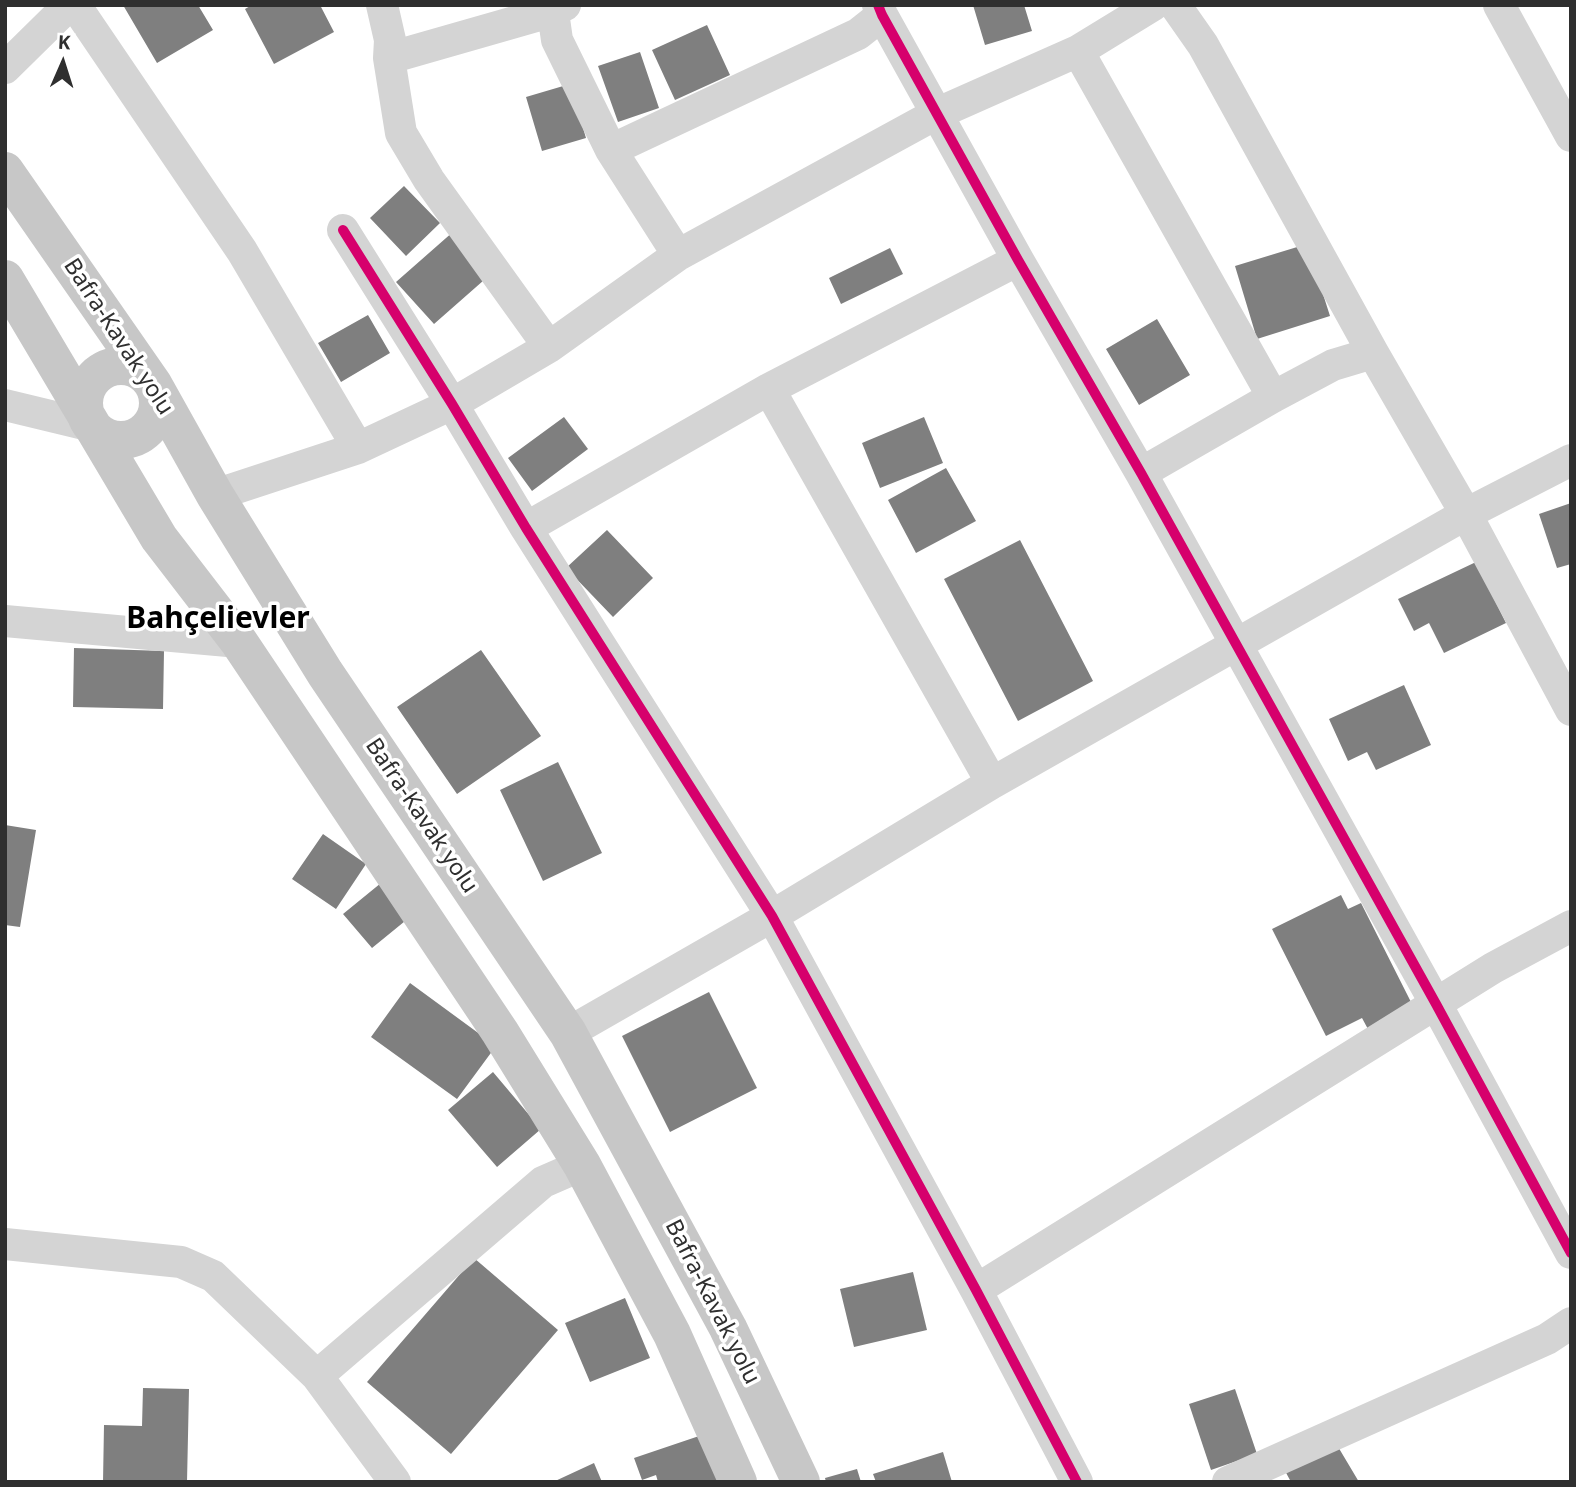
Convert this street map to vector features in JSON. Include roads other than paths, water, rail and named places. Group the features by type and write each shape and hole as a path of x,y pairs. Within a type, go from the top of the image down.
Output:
{"main road":[{"name":"Bafra-Kavak yolu","path":"5,171 153,384 215,495 325,673 568,1033 728,1328 802,1482"},
{"path":"8,299 92,426 101,435 125,440 137,437 147,430 158,408 153,384 145,374 134,368 122,366 99,373 86,392 86,415 92,426 159,538 239,642 493,1020 582,1165 673,1334 738,1482"}],"street":[{"path":"5,68 69,5"},
{"path":"75,5 242,251 358,449"},
{"path":"382,5 390,40 388,58 401,133 429,180 549,347"},
{"path":"215,495 358,449 452,404 549,347 678,255 936,114 1079,51 1153,5"},
{"path":"1175,5 1203,45 1373,353 1466,514 1571,710"},
{"path":"1499,5 1571,136"},
{"path":"388,58 557,7 557,40 611,150 678,255"},
{"path":"611,150 858,34 880,10 1018,260 1141,473 1571,1253"},
{"path":"1079,51 1273,397"},
{"path":"342,230 452,404 526,528 772,916 976,1290 1077,1482"},
{"path":"526,528 769,389 1018,260"},
{"path":"1141,473 1333,365 1373,353"},
{"path":"769,389 992,783"},
{"path":"5,405 92,426"},
{"path":"568,1033 772,916 992,783 1466,514 1571,460"},
{"path":"5,621 239,642"},
{"path":"976,1290 1493,968 1571,926"},
{"path":"317,1376 543,1182 582,1165"},
{"path":"5,1244 181,1262 213,1276 317,1376 395,1482"},
{"path":"1228,1482 1547,1339 1571,1323"}],"district":[{"name":"Bahçelievler","path":"218,619"}]}
